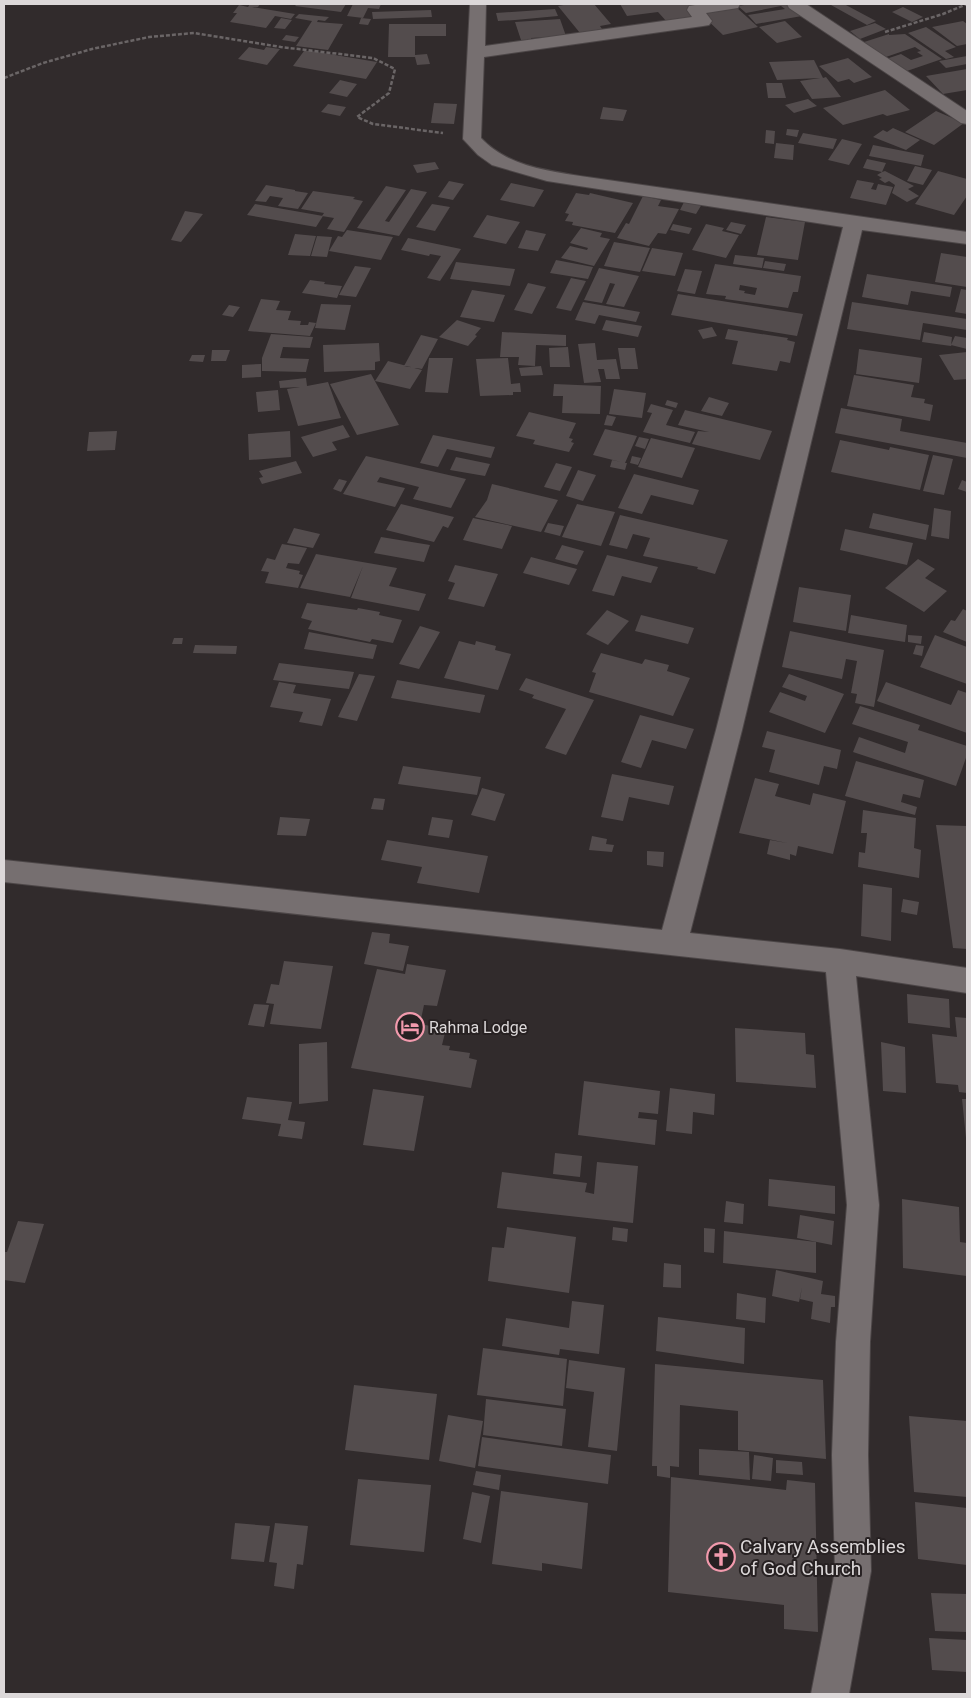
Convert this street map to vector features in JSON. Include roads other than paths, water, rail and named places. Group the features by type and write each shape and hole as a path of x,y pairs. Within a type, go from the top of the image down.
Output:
{"street":[{"path":"478,4 472,139 480,149 493,158 536,172 854,224 967,238"},
{"path":"475,53 703,21 695,10 732,4"},
{"path":"795,4 967,119"},
{"path":"949,106 967,103"},
{"path":"673,944 729,730 854,224"},
{"path":"4,871 840,961 967,980"},
{"path":"830,1694 853,1571 850,1455 853,1342 863,1204 840,961"}],"place":[{"name":"Rahma Lodge","path":"410,1027"},
{"name":"Calvary Assemblies of God Church","path":"721,1557"}]}
